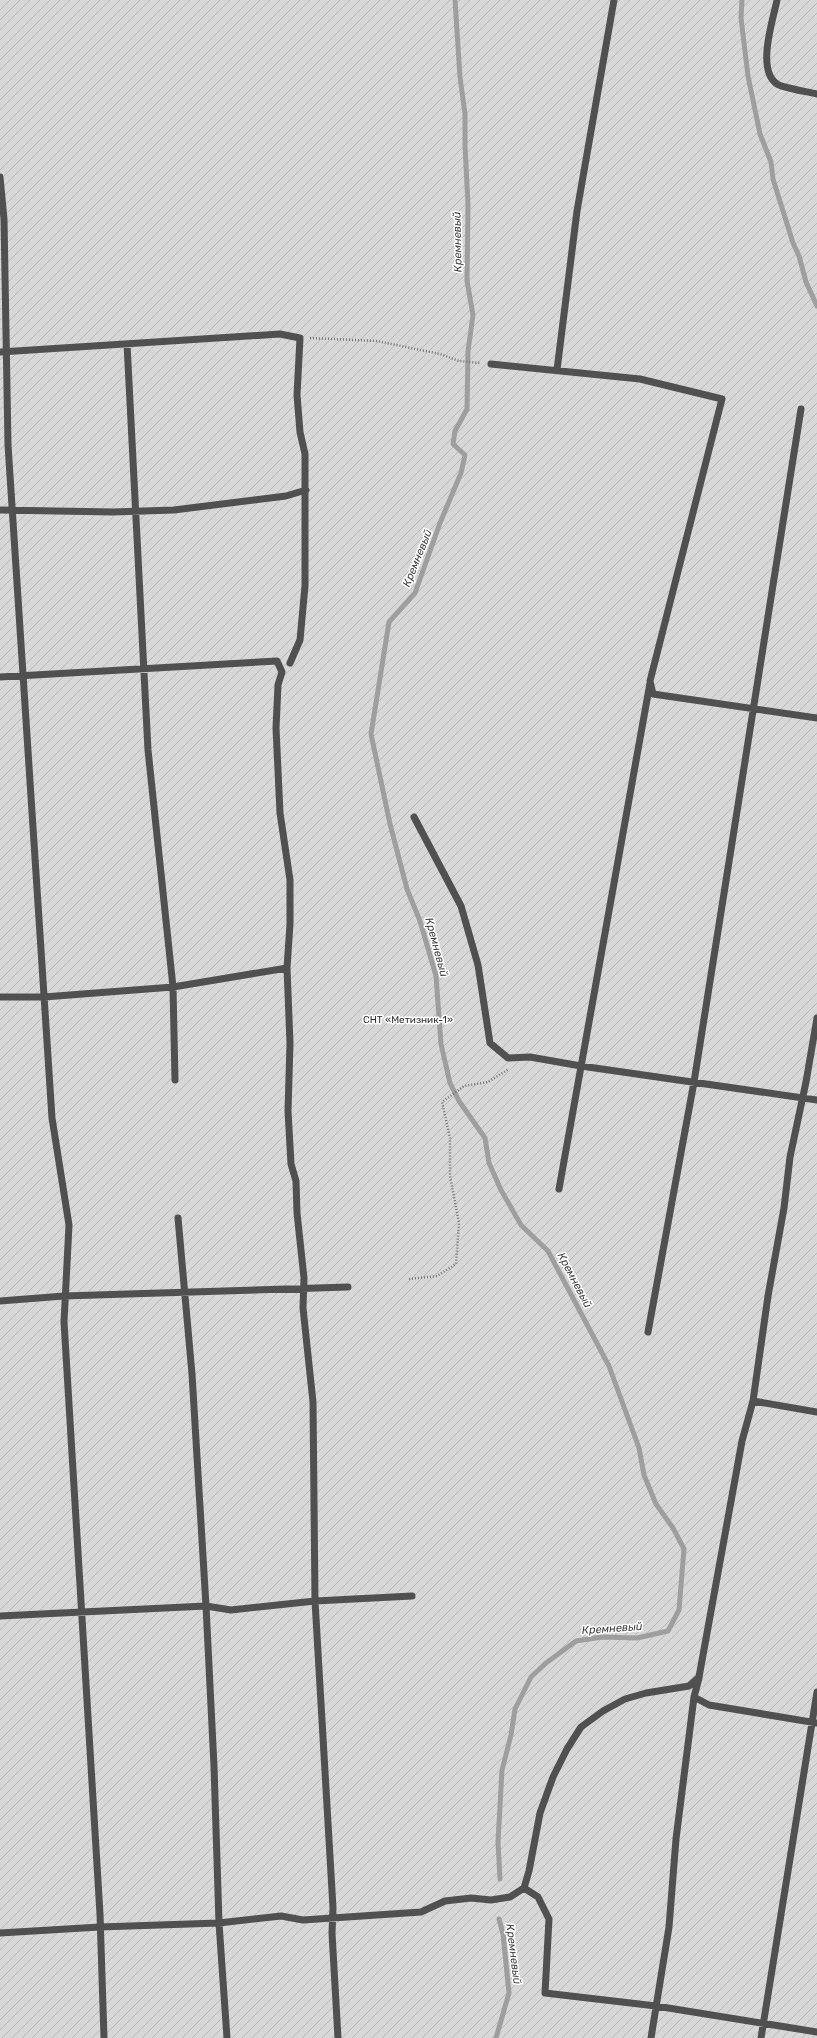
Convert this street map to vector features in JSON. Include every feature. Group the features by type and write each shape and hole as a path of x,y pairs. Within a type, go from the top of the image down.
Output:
{"lane":[{"path":"557,370 577,211 614,0"},
{"path":"777,0 766,52 771,75 777,84 817,94"},
{"path":"0,177 4,219 4,352 8,445 44,997 52,1118 69,1225 64,1296 64,1322 100,1927 104,2038"},
{"path":"4,352 280,334 300,338 297,395 305,454 305,592 300,640 290,663"},
{"path":"128,344 133,429 135,512 148,750 172,987 175,1080"},
{"path":"491,364 640,379 722,399 650,681 560,1189"},
{"path":"648,1332 694,1082 752,709 801,409"},
{"path":"0,510 135,512 174,510 286,496 306,490"},
{"path":"0,677 277,661 282,672 278,685 276,703 276,744 280,812 290,880 287,968 290,1043 288,1111 291,1164 296,1182 304,1287 303,1308 313,1402 315,1601 338,2038"},
{"path":"650,681 653,694 817,718"},
{"path":"414,816 461,906 478,965 490,1044 508,1058 530,1057 581,1066 817,1100"},
{"path":"0,997 44,997 172,987 287,968"},
{"path":"651,2038 669,1927 676,1839 694,1697 699,1677 742,1441 753,1401 768,1296 784,1208 790,1157 803,1098 817,1018"},
{"path":"178,1218 192,1374 206,1606 214,1766 219,1923 227,2038"},
{"path":"0,1301 64,1296 304,1287 348,1287"},
{"path":"753,1401 817,1412"},
{"path":"0,1616 206,1606 232,1610 315,1601 412,1596"},
{"path":"0,1932 219,1923 281,1916 304,1920 421,1912 445,1901 471,1898 491,1900 510,1897 524,1888 529,1871 540,1813 553,1777 581,1727 603,1711 625,1699 646,1693 689,1686 699,1677"},
{"path":"761,2038 814,1723 817,1692"},
{"path":"694,1697 709,1705 814,1723"},
{"path":"524,1888 538,1897 549,1919 544,1993 656,2006 817,2032"}],"path":[{"path":"300,338 377,341 440,354 458,361 491,364"},
{"path":"409,1279 437,1276 456,1264 459,1223 450,1176 450,1138 442,1102 464,1086 488,1082 513,1067"}],"green space":[{"name":"СНТ «Метизник-1»","path":"0,0 817,0 817,2038 0,2038"}],"waterway":[{"name":"Кремневый","path":"455,0 460,77 465,114 468,205 467,281 473,315 468,351 467,409 455,431 453,444 465,455 461,473 440,523 415,593 389,622 371,734 390,824 407,889 420,921 436,976 441,1044 450,1083 459,1101 485,1138 489,1163 501,1190 521,1225 548,1251 609,1366 639,1448 644,1475 656,1504 673,1528 684,1549 679,1610 668,1631 637,1638 602,1637 576,1641 546,1663 531,1677 515,1709 511,1735 502,1770 498,1842 500,1879"},
{"path":"742,0 741,18 748,76 760,134 771,162 773,179 793,243 799,256 806,282 817,306"},
{"name":"Кремневый","path":"496,2038 509,1993 503,1934 499,1919"}]}
